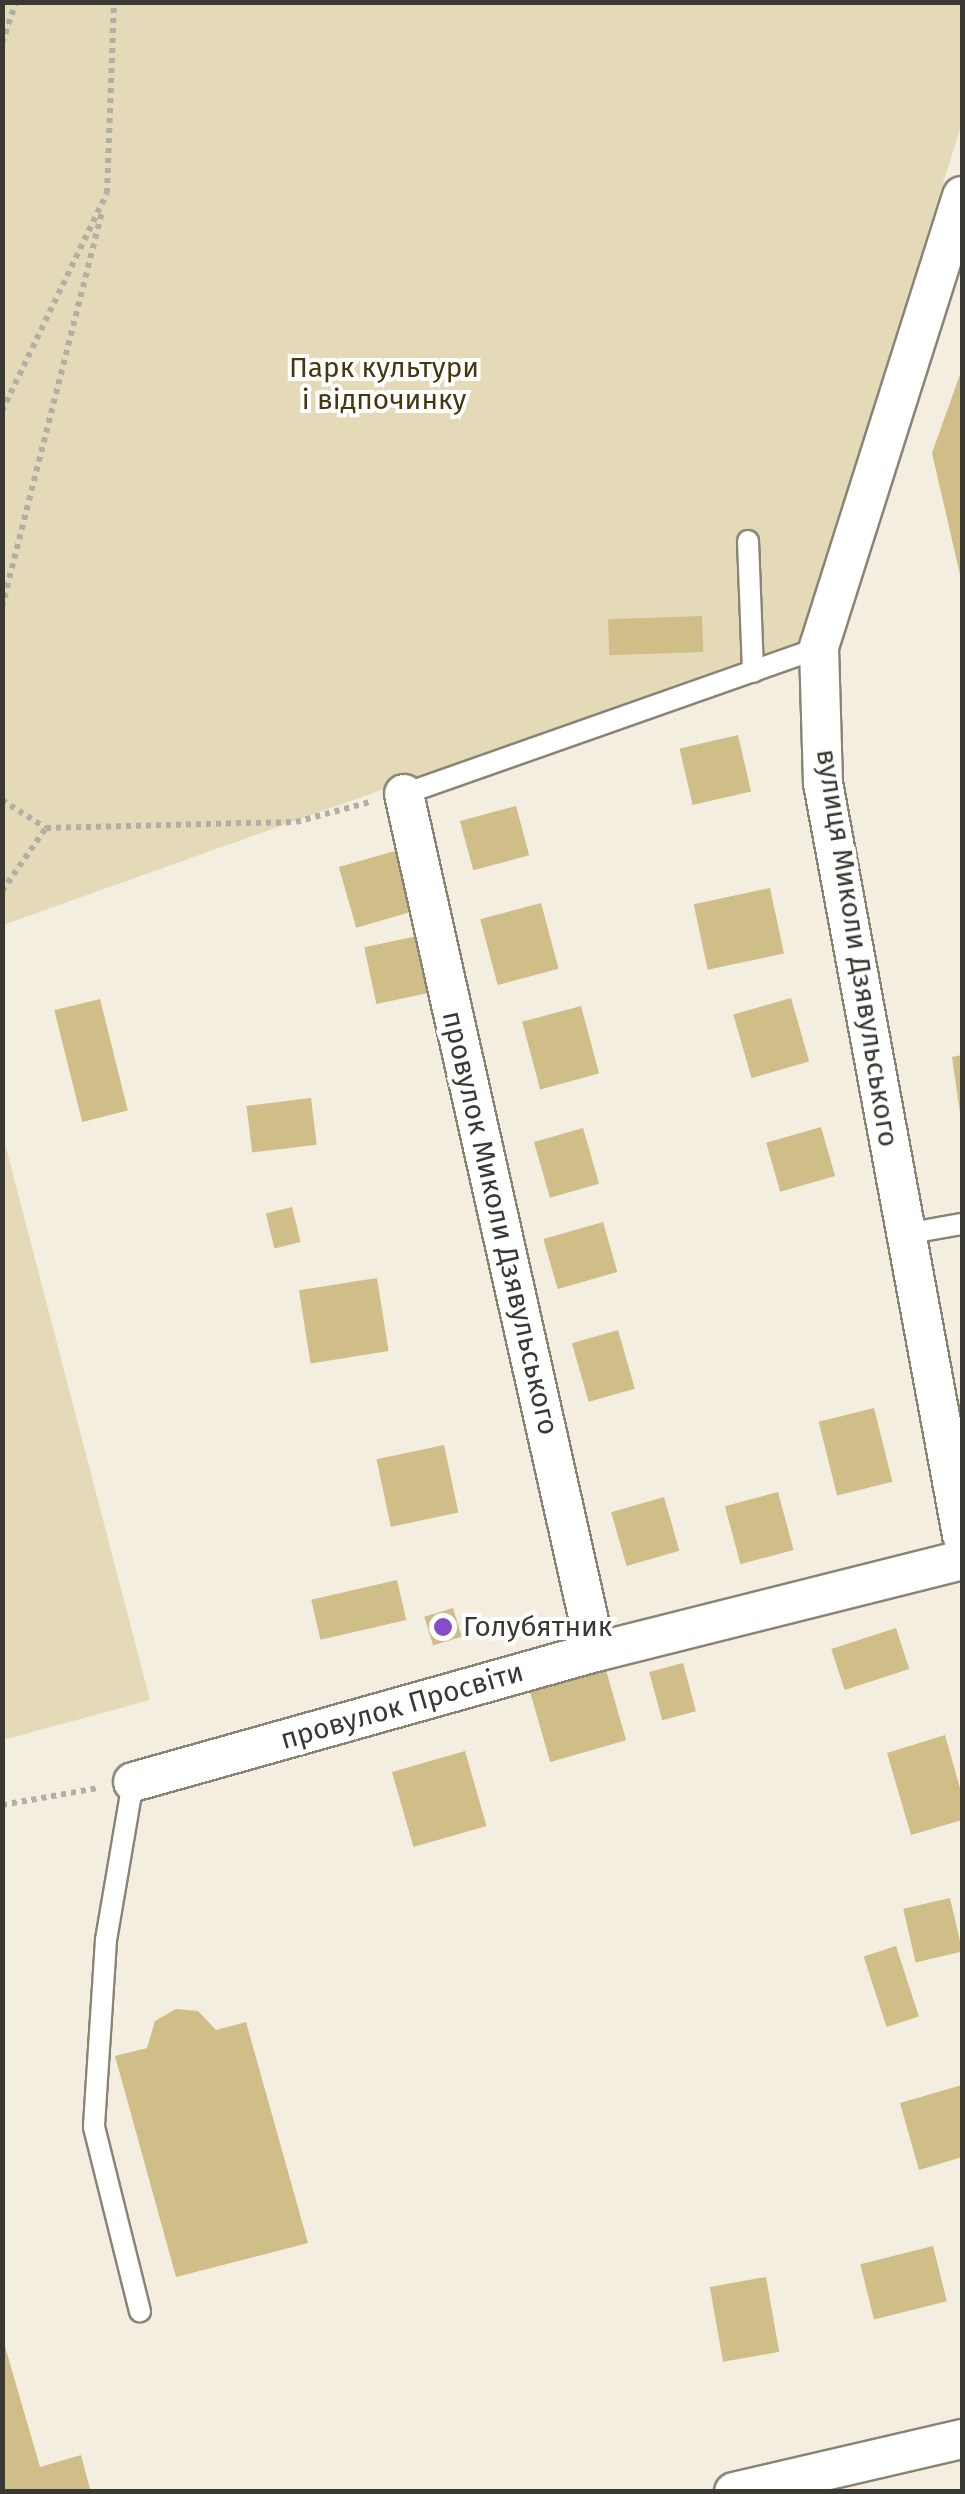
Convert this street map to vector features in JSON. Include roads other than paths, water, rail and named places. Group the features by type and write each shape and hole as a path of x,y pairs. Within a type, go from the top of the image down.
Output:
{"street":[{"name":"вулиця Миколи Дзявульського","path":"962,196 819,648 824,783 905,1234 956,1462 962,1535"},
{"name":"провулок Миколи Дзявульського","path":"404,794 596,1652"},
{"name":"провулок Просвіти","path":"134,1782 596,1652 962,1560"},
{"path":"734,2492 962,2438"}],"lane":[{"path":"748,541 753,672"},
{"path":"404,794 819,648"},
{"path":"905,1234 962,1224"},
{"path":"134,1782 106,1940 94,2127 140,2311"}],"place":[{"name":"Голубятник","path":"443,1627"}],"park label":[{"name":"Парк культури і відпочинку","path":"384,384"}]}
